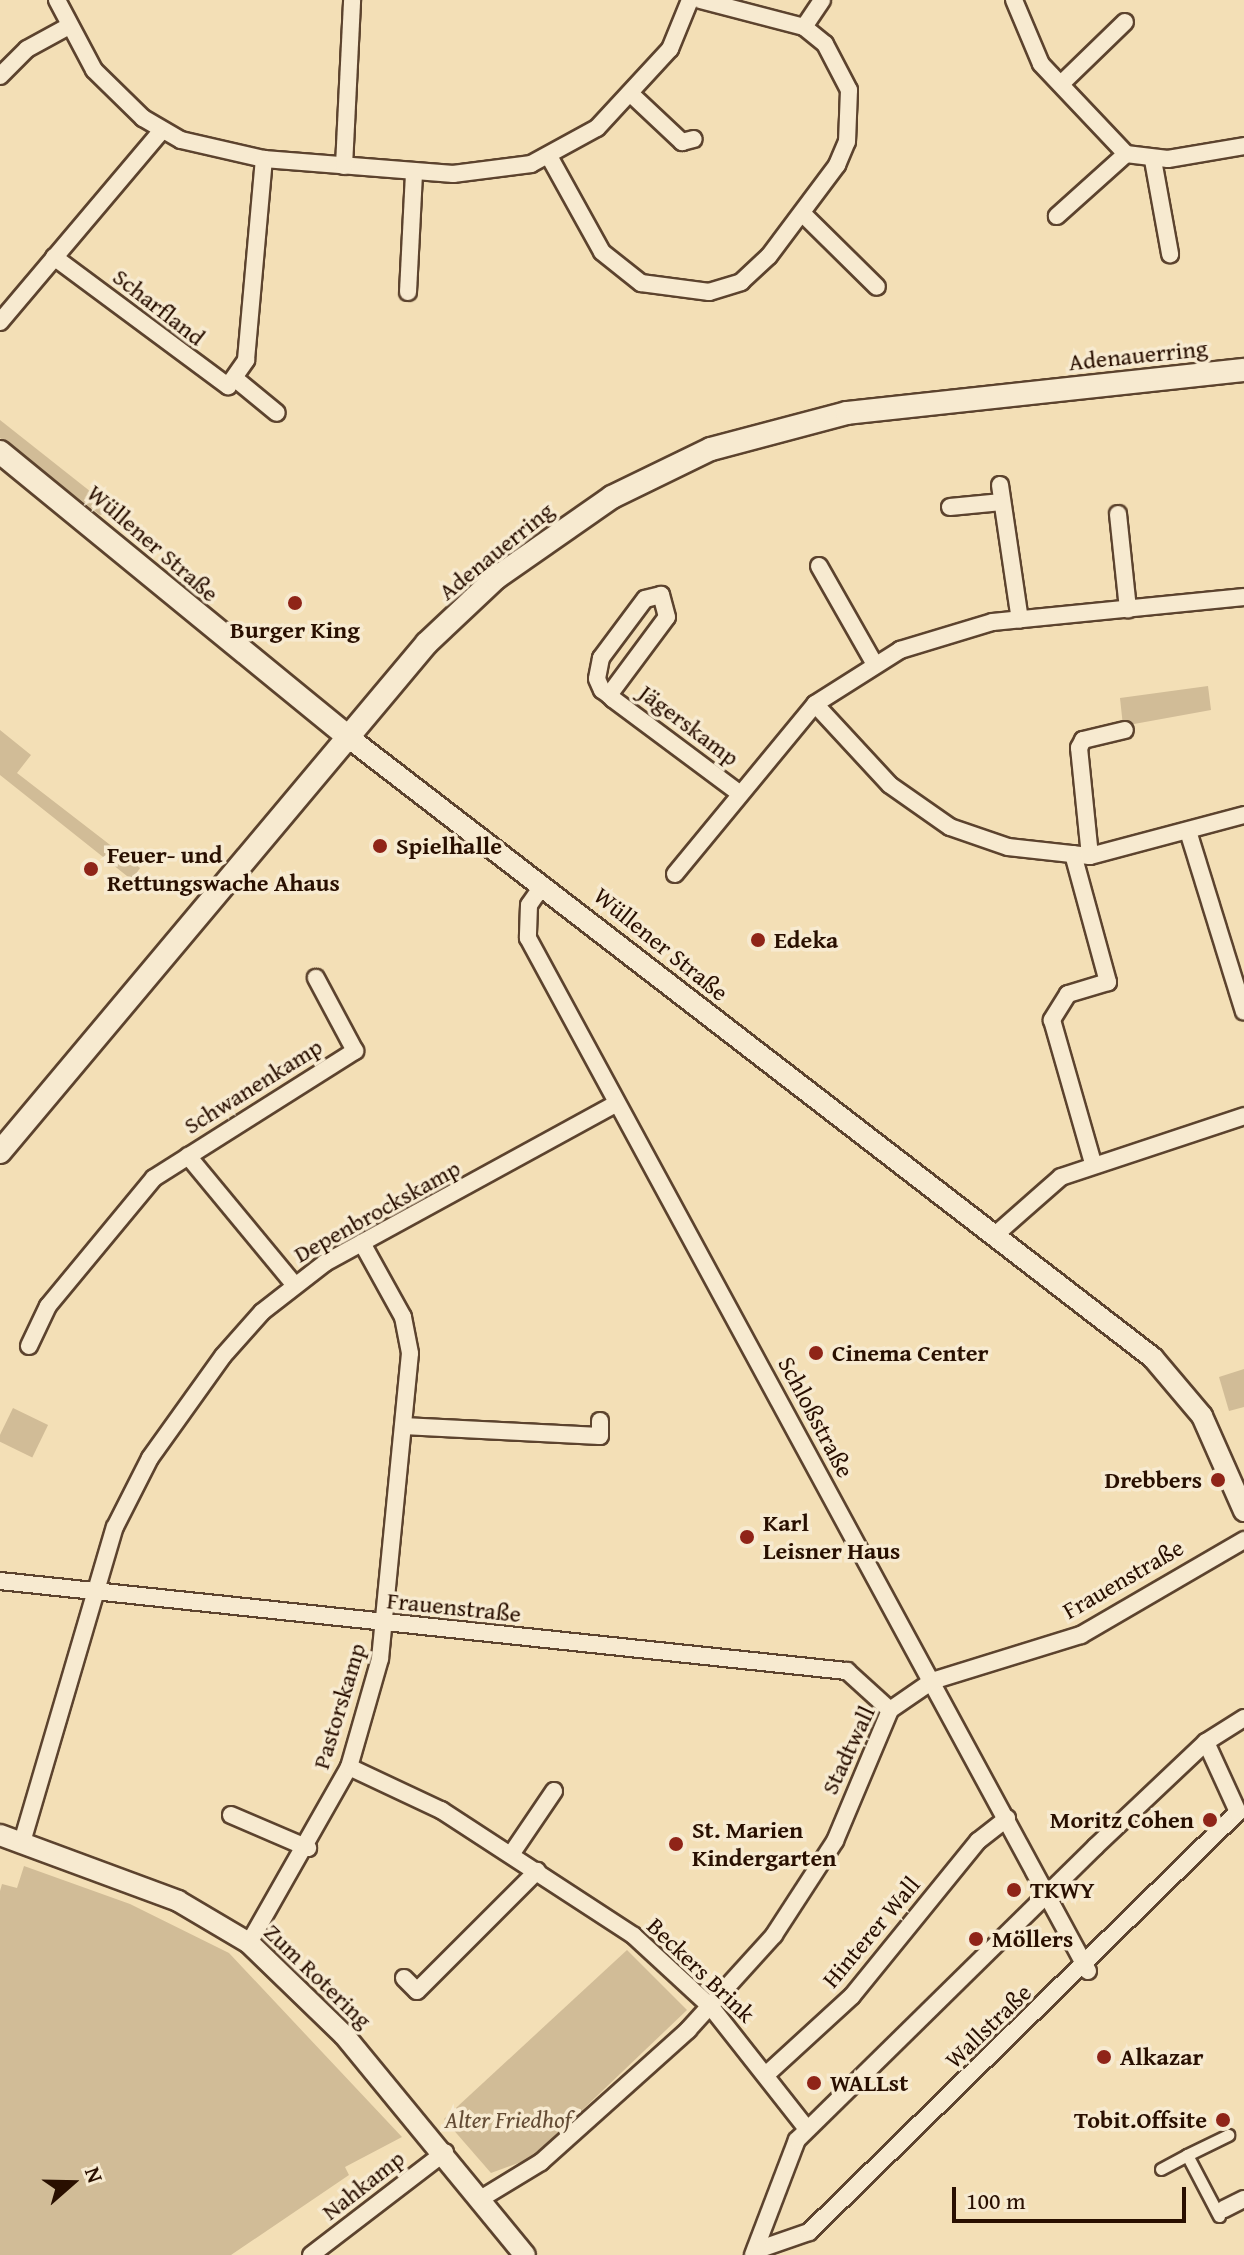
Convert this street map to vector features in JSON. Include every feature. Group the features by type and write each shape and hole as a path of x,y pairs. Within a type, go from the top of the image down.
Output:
{"main road":[{"name":"Adenauerring","path":"0,1152 344,734 506,570 612,497 711,449 847,413 1244,370"},
{"name":"Wüllener Straße","path":"0,452 344,734"}],"street":[{"path":"57,0 69,26 105,82 162,130 264,159 414,173 491,173 550,158 632,95 670,49 690,0"},
{"path":"344,166 352,0"},
{"path":"550,158 602,252 626,275 666,291 709,292 741,282 802,213 837,165 851,113 841,67 804,27 700,0"},
{"path":"804,27 822,0"},
{"path":"1014,0 1030,45 1061,84 1126,154 1153,160 1244,146"},
{"path":"1061,84 1125,22"},
{"path":"0,76 27,49 69,26"},
{"path":"632,95 682,142 694,139"},
{"path":"0,322 162,130"},
{"path":"1057,216 1126,154"},
{"path":"238,381 264,159"},
{"path":"1153,160 1170,254"},
{"path":"408,292 414,173"},
{"path":"802,213 877,287"},
{"name":"Scharfland","path":"54,257 216,381 238,381 277,413"},
{"path":"950,507 1001,494 1020,620"},
{"path":"1118,514 1128,609"},
{"path":"819,566 874,663"},
{"name":"Jägerskamp","path":"609,695 667,617 661,595 645,599 601,658 597,679 609,695 739,793"},
{"name":"Jägerskamp","path":"675,874 815,704 874,663 923,639 1020,620 1244,597"},
{"path":"815,704 890,785 950,827 1008,847 1090,856 1244,815"},
{"path":"1090,856 1079,748 1083,740 1125,730"},
{"name":"Wüllener Straße","path":"344,734 994,1236 1183,1389 1218,1445 1244,1511"},
{"path":"1188,831 1244,1012"},
{"path":"1073,854 1108,982 1068,994 1052,1020 1093,1163"},
{"name":"Schloßstraße","path":"543,885 529,905 528,938 1087,1968"},
{"name":"Schwanenkamp","path":"29,1346 48,1306 97,1241 154,1178 355,1051 316,978"},
{"name":"Depenbrockskamp","path":"22,1842 115,1527 150,1458 223,1356 294,1284 362,1243 616,1104"},
{"path":"994,1236 1061,1177 1093,1163 1244,1116"},
{"name":"Schwanenkamp","path":"188,1156 294,1284"},
{"name":"Pastorskamp","path":"249,1943 308,1848 349,1767 386,1624 409,1335 362,1243"},
{"path":"403,1426 600,1436 600,1421"},
{"name":"Frauenstraße","path":"932,1681 1081,1635 1244,1540"},
{"name":"Frauenstraße","path":"0,1581 847,1671 890,1710"},
{"name":"Stadtwall","path":"482,2198 541,2162 711,2007 807,1890 890,1710 932,1681"},
{"path":"755,2252 790,2150 811,2125 1206,1742 1244,1718"},
{"name":"Wallstraße","path":"755,2252 809,2232 1087,1968 1241,1810 1206,1742"},
{"name":"Beckers Brink","path":"349,1767 512,1853 634,1936 711,2007 811,2125"},
{"path":"512,1853 554,1791"},
{"path":"231,1815 308,1848"},
{"name":"Hinterer Wall","path":"768,2073 852,1996 978,1841 1007,1818"},
{"name":"Zum Rotering","path":"0,1835 178,1901 249,1943 344,2035 445,2152 525,2255"},
{"path":"404,1978 417,1991 537,1871"},
{"path":"1161,2169 1228,2135"},
{"name":"Nahkamp","path":"311,2255 445,2152"},
{"path":"1187,2155 1220,2212 1244,2199"}],"green space":[{"path":"0,420 110,507 110,511 100,515 0,438"},
{"path":"1208,686 1211,710 1123,726 1120,698"},
{"path":"0,730 31,755 17,773 140,868 132,880 0,775"},
{"path":"1244,1369 1244,1407 1229,1411 1219,1377"},
{"path":"13,1408 48,1425 32,1457 0,1442 0,1435"},
{"path":"24,1866 130,1904 229,1953 402,2137 345,2167 349,2175 231,2255 0,2255 0,1891 2,1884 17,1888"},
{"name":"Alter Friedhof","path":"627,1950 687,2010 532,2158 491,2173 444,2119"}],"place":[{"name":"Burger King","path":"295,603"},
{"name":"Spielhalle","path":"380,846"},
{"name":"Feuer- und Rettungswache Ahaus","path":"91,869"},
{"name":"Edeka","path":"758,940"},
{"name":"Cinema Center","path":"816,1353"},
{"name":"Drebbers","path":"1218,1480"},
{"name":"Karl Leisner Haus","path":"747,1537"},
{"name":"Moritz Cohen","path":"1210,1820"},
{"name":"St. Marien Kindergarten","path":"676,1844"},
{"name":"TKWY","path":"1014,1890"},
{"name":"Möllers","path":"976,1939"},
{"name":"Alkazar","path":"1104,2057"},
{"name":"WALLst","path":"814,2083"},
{"name":"Tobit.Offsite","path":"1223,2120"}]}
